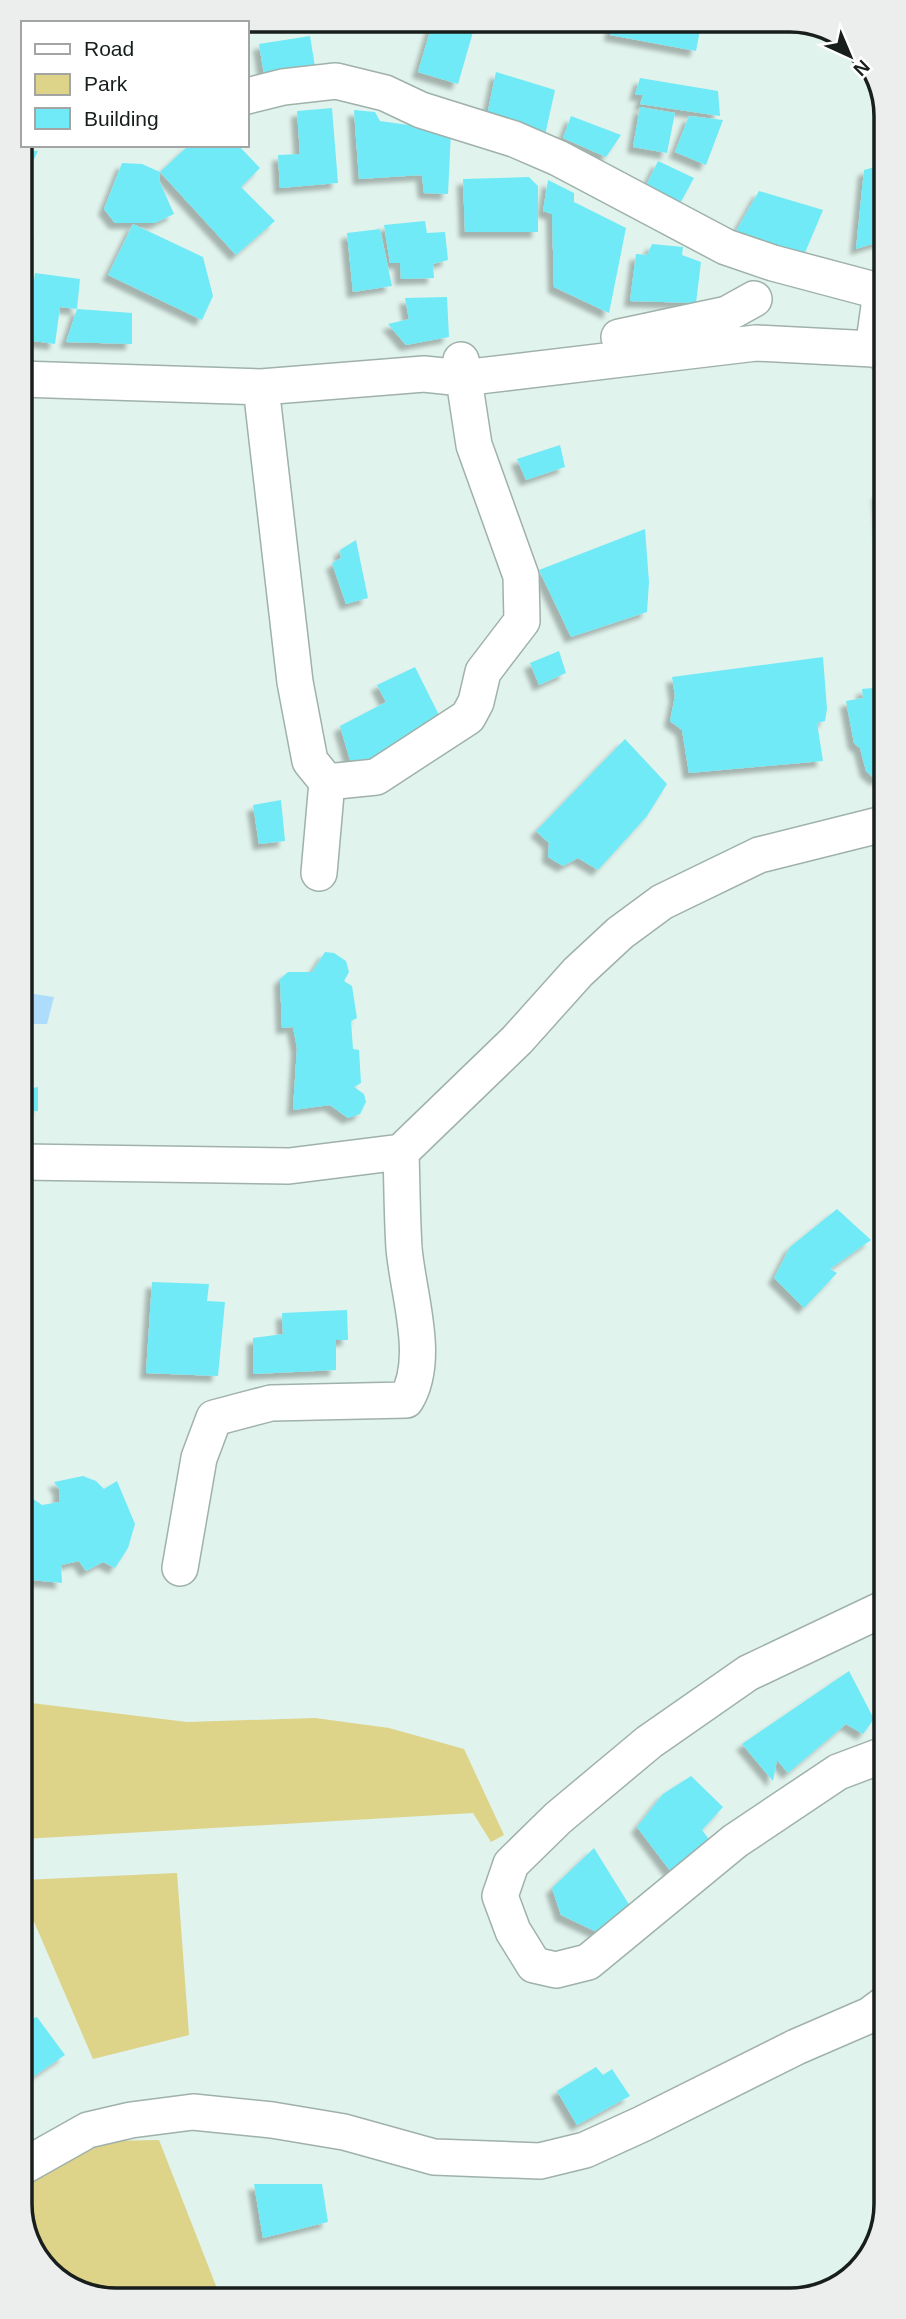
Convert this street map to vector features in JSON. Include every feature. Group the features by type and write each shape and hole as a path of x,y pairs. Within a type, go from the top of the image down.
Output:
{"street":[{"path":"248,96 336,80 385,93 421,110 514,138 558,158 726,247 772,263 874,290"},
{"path":"32,379 261,387 462,369 638,335 727,314 754,299 772,263"},
{"path":"754,299 774,343"},
{"path":"462,369 774,343 874,350"},
{"path":"327,782 376,777 458,726 468,717 476,702 483,672 522,621 521,576 474,445 462,369"},
{"path":"261,387 295,682 310,761 327,782 319,873"},
{"path":"32,1162 289,1166 401,1152 419,1138 517,1041 578,972 620,933 662,902 759,855 874,826"},
{"path":"180,1568 199,1458 214,1418 271,1403 406,1401 415,1384 416,1344 404,1248 401,1152"},
{"path":"874,1613 748,1673 649,1742 558,1818 511,1864 500,1896 513,1931 534,1965 556,1969 588,1962 735,1841 838,1772 874,1758"},
{"path":"32,2162 88,2130 131,2120 193,2112 272,2120 344,2133 434,2157 540,2161 585,2150 874,2012"}],"green space":[{"path":"32,1703 187,1722 315,1718 389,1728 464,1749 504,1835 491,1842 473,1813 32,1838"},
{"path":"177,1873 189,2035 93,2059 32,1917 32,1880"},
{"path":"159,2140 216,2287 99,2286 64,2270 49,2255 33,2220 32,2179 103,2141"}],"water":[{"path":"32,994 54,997 47,1024 32,1024"}],"building":[{"path":"430,32 473,32 458,84 418,72"},
{"path":"611,32 700,32 696,51 610,35"},
{"path":"310,36 316,73 265,81 259,44"},
{"path":"496,72 555,90 545,135 486,120"},
{"path":"640,78 718,91 720,116 640,104 643,95 635,95"},
{"path":"640,107 675,113 667,153 633,147"},
{"path":"332,108 338,183 280,188 278,155 300,154 297,111"},
{"path":"354,110 375,112 380,121 451,131 448,194 424,193 422,175 359,179"},
{"path":"571,116 621,135 606,157 563,138"},
{"path":"689,116 723,120 706,165 675,152"},
{"path":"187,147 240,147 260,168 241,187 275,221 236,255 160,172"},
{"path":"32,151 38,151 32,163"},
{"path":"658,161 694,178 678,207 644,190"},
{"path":"122,163 142,164 160,172 159,180 174,214 155,223 115,223 104,209"},
{"path":"874,167 874,243 856,249 864,170"},
{"path":"529,177 538,186 538,232 465,232 463,179"},
{"path":"548,180 574,193 574,202 626,228 609,313 554,287 552,214 543,211"},
{"path":"759,191 823,210 804,255 746,244 736,231"},
{"path":"425,221 427,233 445,232 448,260 433,264 434,278 401,279 400,263 390,263 384,225"},
{"path":"133,224 203,257 213,296 202,320 108,275"},
{"path":"380,229 392,286 353,292 347,233"},
{"path":"652,244 683,247 682,255 701,262 696,303 630,301 636,254 647,255"},
{"path":"35,273 80,279 77,309 60,307 55,344 32,341"},
{"path":"447,297 449,337 406,345 388,324 409,319 405,298"},
{"path":"77,309 132,313 132,344 66,342"},
{"path":"560,445 565,467 526,480 517,459"},
{"path":"645,529 649,582 647,612 571,637 539,570"},
{"path":"356,540 368,598 346,604 332,563 341,558 340,550"},
{"path":"559,651 566,673 539,685 530,663"},
{"path":"823,657 827,709 825,721 817,723 823,761 689,773 682,730 670,721 675,696 672,677"},
{"path":"415,667 442,721 405,738 353,770 340,726 386,702 377,685"},
{"path":"874,688 874,778 866,771 860,748 854,743 846,701 863,698 862,689"},
{"path":"625,739 667,784 647,816 598,870 578,858 563,866 548,857 549,843 536,831"},
{"path":"281,800 285,841 259,844 253,805"},
{"path":"325,952 334,953 346,961 349,972 344,981 352,986 357,1018 351,1021 353,1049 359,1050 361,1083 354,1087 364,1094 366,1102 360,1114 348,1118 330,1105 293,1110 297,1048 293,1027 282,1028 280,979 288,972 312,972"},
{"path":"38,1087 38,1111 32,1111 32,1088"},
{"path":"837,1209 871,1240 830,1269 837,1273 804,1308 774,1278 790,1247"},
{"path":"152,1282 209,1284 207,1301 225,1302 218,1376 146,1373"},
{"path":"347,1310 348,1340 336,1340 336,1370 253,1374 253,1338 283,1334 282,1313"},
{"path":"83,1476 96,1481 104,1489 117,1481 135,1524 128,1548 115,1568 103,1562 86,1571 79,1561 61,1565 62,1583 32,1580 32,1498 42,1505 59,1502 59,1489 54,1482"},
{"path":"849,1671 874,1719 863,1734 846,1724 788,1773 777,1760 773,1781 742,1744"},
{"path":"691,1776 723,1807 702,1830 711,1842 671,1872 637,1827 663,1794"},
{"path":"594,1848 630,1906 601,1934 561,1915 552,1888"},
{"path":"37,2017 65,2055 32,2078 32,2019"},
{"path":"596,2067 603,2075 612,2069 630,2096 577,2125 557,2091"},
{"path":"254,2184 322,2184 328,2222 263,2238"}]}
